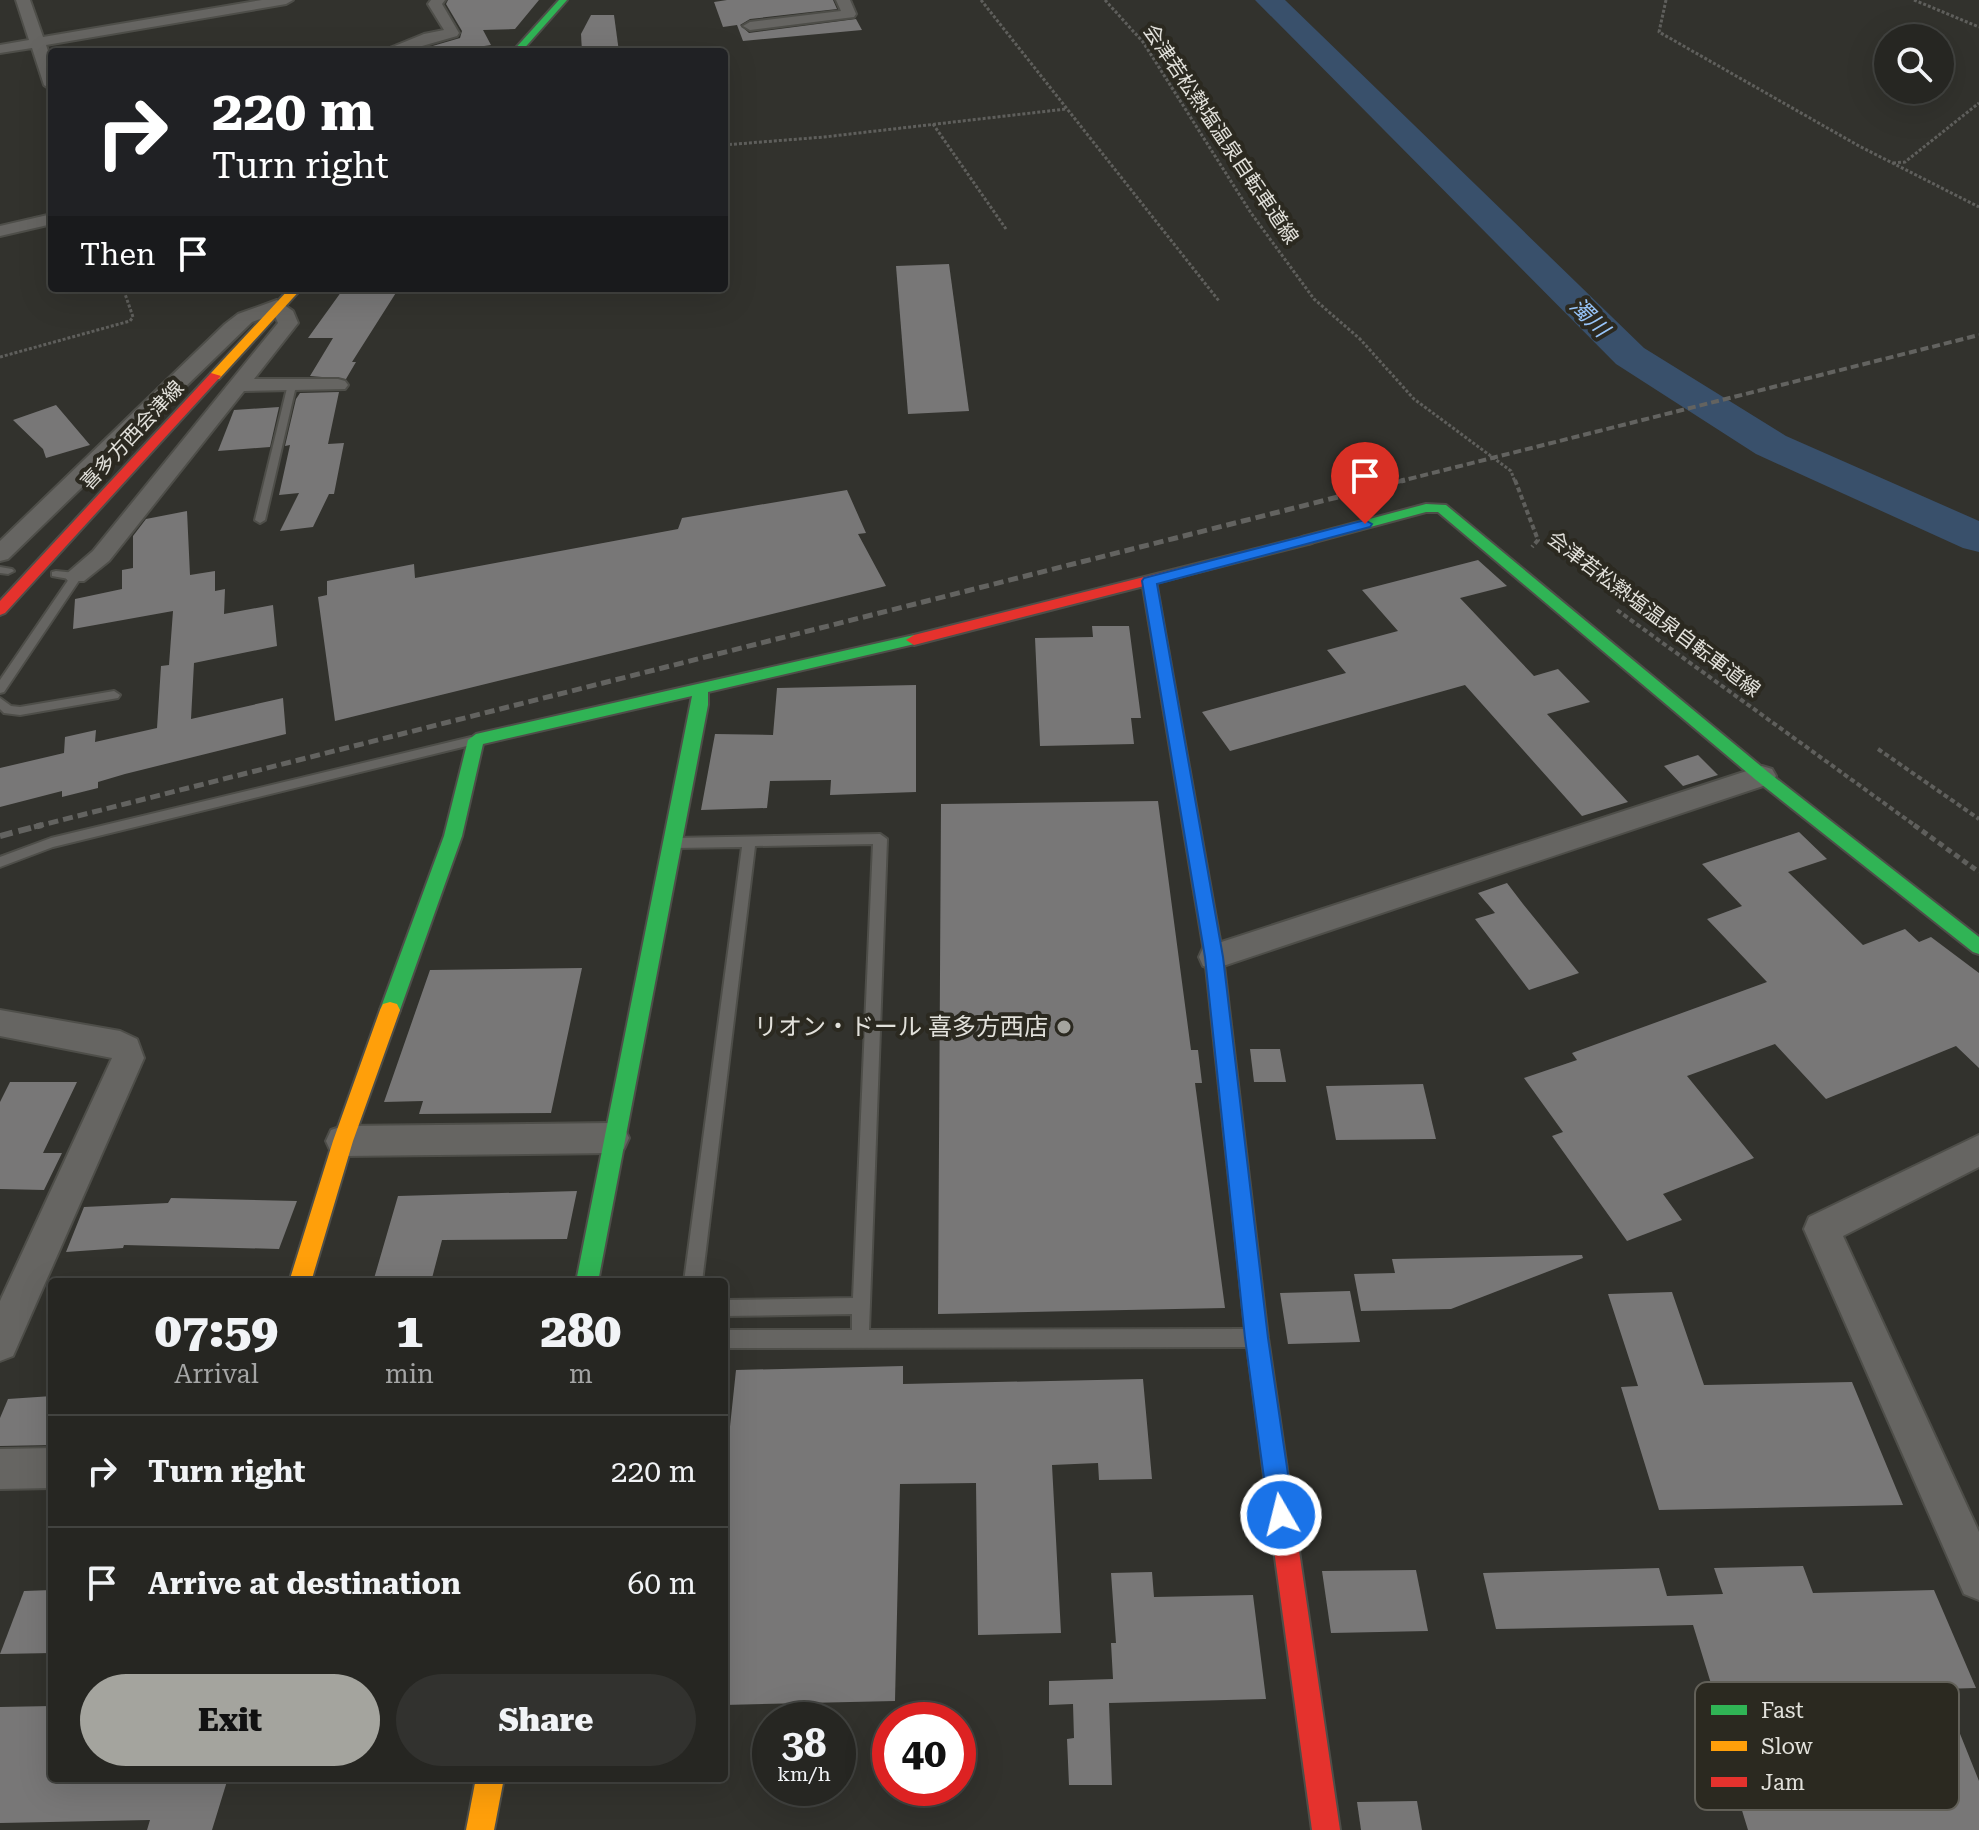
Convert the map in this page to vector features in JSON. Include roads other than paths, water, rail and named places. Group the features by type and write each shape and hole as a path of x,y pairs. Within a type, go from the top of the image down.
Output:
{"street":[{"path":"23,0 48,73"},
{"path":"0,49 286,0"},
{"path":"398,48 452,33 435,4 438,0"},
{"path":"520,48 563,0"},
{"path":"750,26 849,14 843,0"},
{"path":"0,231 48,220"},
{"name":"喜多方西会津線","path":"0,610 292,292"},
{"path":"3,558 232,328 245,318 277,306 286,315 288,323 101,556 66,575"},
{"path":"239,385 338,385"},
{"path":"301,1278 343,1141 453,836 476,740 998,621 1426,508 1441,508 1762,776 1979,947"},
{"path":"1149,581 1214,957 1257,1338 1326,1830"},
{"path":"588,1278 612,1138 674,843 700,705 700,687"},
{"path":"1214,957 1762,776"},
{"path":"0,1023 120,1045 126,1049 128,1058 0,1343"},
{"path":"343,1141 612,1138"},
{"path":"1979,1150 1822,1229 1979,1579"},
{"path":"0,1469 48,1468"},
{"path":"480,1830 489,1782"}],"lane":[{"path":"260,520 291,386"},
{"path":"0,689 66,575"},
{"path":"0,702 8,710 20,711 114,695"},
{"path":"0,862 51,843 476,740"},
{"path":"674,843 880,839 860,1339"},
{"path":"694,1278 749,841"},
{"path":"728,1308 862,1306"},
{"path":"728,1339 1257,1338"}],"waterway":[{"name":"濁川","path":"1269,0 1630,356 1771,445 1979,538"}],"railway":[{"path":"1397,482 1979,335"},
{"path":"34,827 1405,480"},
{"path":"0,836 42,825"}],"place":[{"name":"リオン・ドール 喜多方西店","path":"1064,1027"}]}
